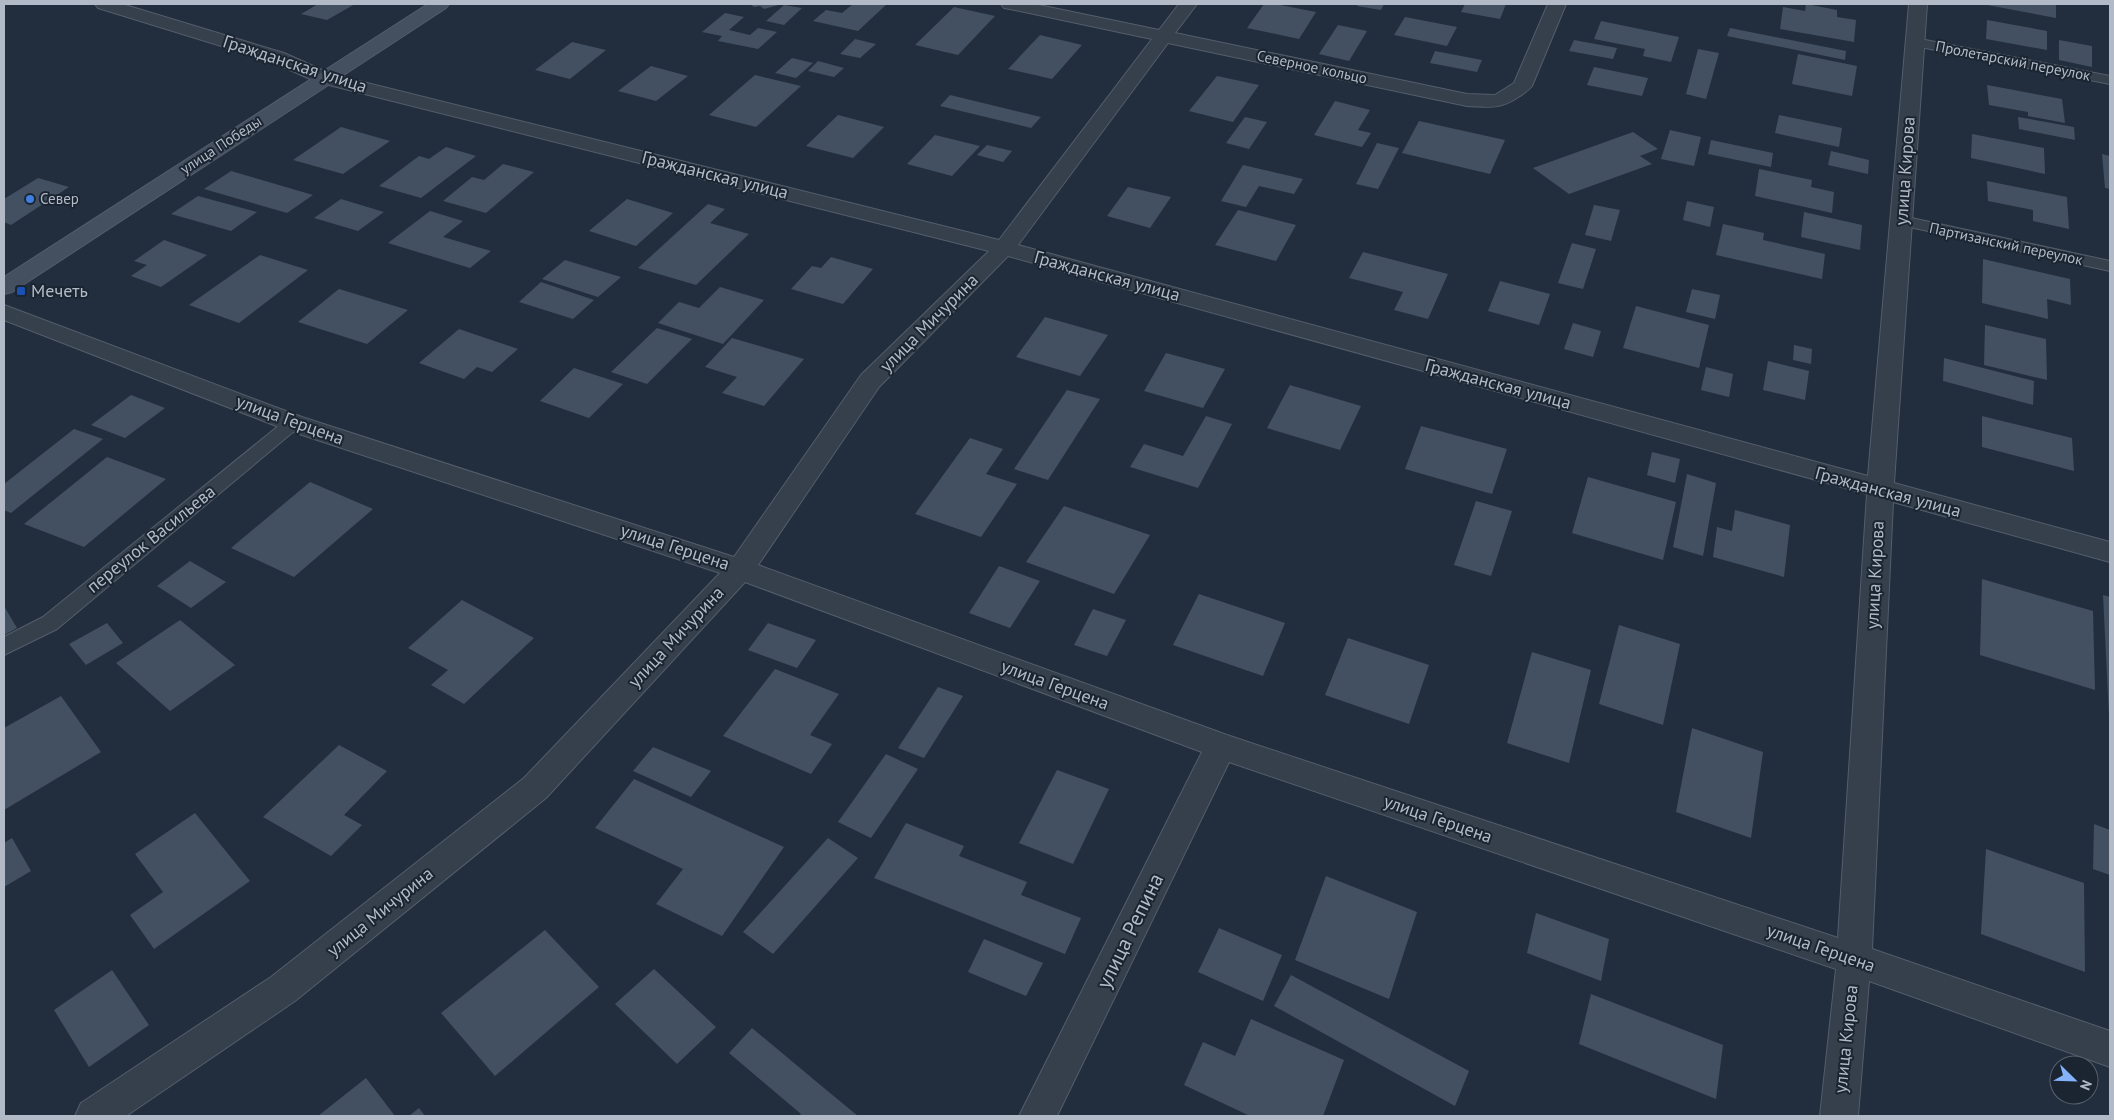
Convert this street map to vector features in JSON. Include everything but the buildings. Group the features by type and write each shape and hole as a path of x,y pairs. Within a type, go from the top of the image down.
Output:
{"street":[{"name":"Гражданская улица","path":"104,4 277,57 324,78 1004,248 2110,552"},
{"name":"улица Победы","path":"4,287 440,4"},
{"name":"Северное кольцо","path":"1010,4 1466,100 1500,101 1522,86 1557,4"},
{"name":"улица Мичурина","path":"94,1116 283,989 535,788 740,568 870,381 1004,248 1188,4"},
{"name":"улица Кирова","path":"1839,1116 1854,959 1880,489 1918,4"},
{"name":"улица Герцена","path":"4,312 293,423 740,568 1221,746 1854,959 2110,1049"},
{"name":"улица Репина","path":"1038,1116 1221,746"}],"lane":[{"name":"Пролетарский переулок","path":"1915,42 2110,80"},
{"name":"Партизанский переулок","path":"1902,221 2110,266"},
{"name":"переулок Васильева","path":"4,647 50,623 293,423"}],"place":[{"name":"Север","path":"30,199"},
{"name":"Мечеть","path":"21,291"}]}
